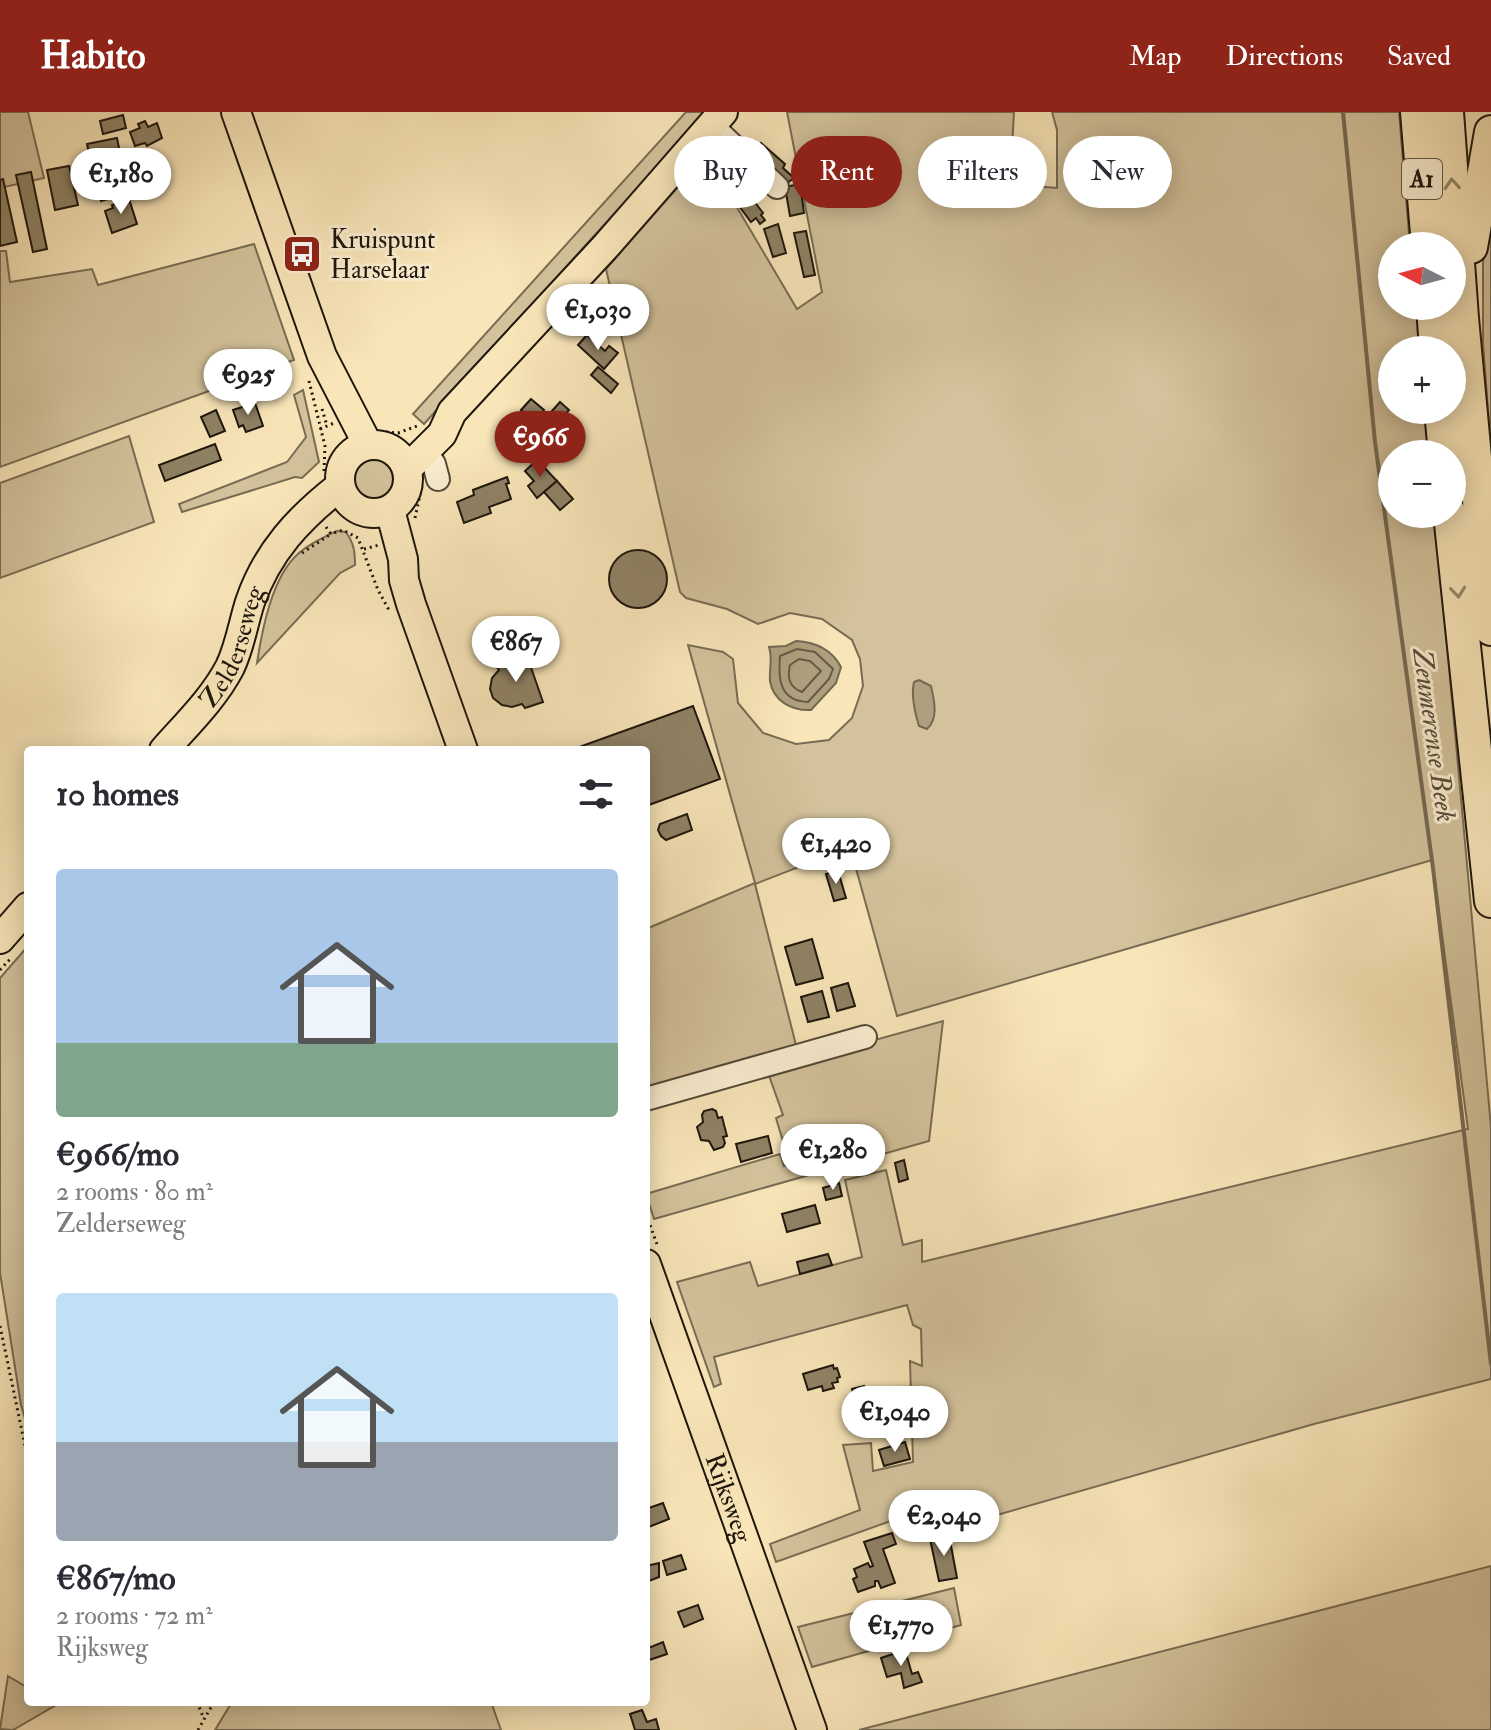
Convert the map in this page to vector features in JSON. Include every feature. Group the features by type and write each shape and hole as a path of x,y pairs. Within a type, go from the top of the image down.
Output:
{"highway":[{"name":"A1","path":"1417,112 1427,232"},
{"name":"A1","path":"1447,112 1456,232"},
{"name":"A1","path":"1466,287 1477,203 1491,132"},
{"name":"A1","path":"1462,320 1491,629"},
{"path":"1451,528 1491,901"}],"main road":[{"path":"236,112 331,376 333,401 359,449"},
{"path":"363,503 398,504 407,488 409,458 433,424 452,412 606,246 718,116"},
{"path":"409,458 383,446 359,449 343,463 363,503 403,559 404,580 462,746"},
{"name":"Zelderseweg","path":"167,746 221,682 237,652 256,588 273,556 288,538 363,503"},
{"path":"0,939 24,912"},
{"name":"Rijksweg","path":"650,1275 812,1730"}],"street":[{"path":"718,116 777,187"},
{"path":"409,458 434,464 438,479"},
{"path":"650,1098 865,1037"}],"path":[{"path":"322,409 327,426"},
{"path":"0,1326 24,1441"},
{"path":"199,1706 204,1719"},
{"path":"198,1730 212,1706"}],"shaded area":[{"path":"0,112 28,112 44,178 0,188"},
{"path":"686,112 706,112 684,136 674,136 674,147 424,424 413,414"},
{"path":"787,112 1014,112 1013,136 918,136 918,208 1047,208 1047,187 1057,188 1057,130 1052,112 1399,112 1409,232 1378,232 1378,320 1417,320 1419,336 1378,336 1378,424 1426,424 1428,440 1378,440 1378,528 1436,528 1491,1127 1491,1379 1314,1424 969,1522 928,1505 927,1508 776,1562 770,1544 860,1510 843,1445 871,1443 873,1471 913,1462 910,1361 922,1366 921,1329 913,1325 907,1305 714,1357 721,1384 714,1387 677,1282 750,1262 758,1286 862,1257 845,1180 886,1170 903,1245 922,1240 922,1262 1468,1129 1432,860 897,1016 850,847 755,884 796,1045 650,1086 650,927 755,883 688,645 723,652 733,659 738,703 763,733 796,744 829,740 852,718 863,686 860,659 852,640 822,619 790,613 758,624 727,609 686,598 680,592 606,269 674,191 674,208 737,208 797,309 822,292 806,208 902,208 902,136 792,136"},
{"path":"1491,194 1491,449 1483,343 1483,263"},
{"path":"254,244 294,360 0,467 0,251 6,251 10,282 92,269 98,285"},
{"path":"303,390 319,462 302,478 295,477 182,512 179,504 287,462 306,437 294,395"},
{"path":"129,436 154,522 0,578 0,483"},
{"path":"372,458 387,464 393,479 387,494 372,500 357,494 351,479 357,464"},
{"path":"337,531 346,532 351,540 355,565 340,573 257,663 265,620 282,575 303,549"},
{"path":"24,951 24,1415 0,1273 0,978"},
{"path":"943,1021 929,1141 654,1219 650,1193 780,1154 784,1166 876,1139 875,1136 789,1161 776,1118 783,1115 767,1070"},
{"path":"1491,1566 1491,1730 859,1730"},
{"path":"954,1588 961,1625 812,1667 798,1627"},
{"path":"8,1676 24,1686 24,1706 54,1706 13,1730 0,1729"},
{"path":"230,1706 492,1706 501,1730 215,1730"}],"water":[{"path":"796,641 822,648 841,667 836,683 811,710 797,709 784,703 775,694 770,681 769,647 786,646"},
{"path":"919,680 931,686 935,709 927,729 919,726 914,704 914,682"}],"building":[{"path":"123,115 126,128 103,134 100,121"},
{"path":"145,121 148,127 157,123 162,138 147,146 145,143 135,146 130,132 140,128 138,124"},
{"path":"117,138 120,153 90,159 87,144"},
{"path":"775,155 791,175 791,180 783,186 775,178"},
{"path":"143,156 149,181 136,184 134,178 122,182 126,194 101,201 98,190 90,192 85,177"},
{"path":"69,166 78,205 55,210 47,170"},
{"path":"31,172 47,249 33,252 16,175"},
{"path":"3,179 17,242 0,246 0,180"},
{"path":"791,186 791,208 803,208 804,213 790,216 785,187"},
{"path":"129,199 137,224 112,233 105,211"},
{"path":"740,208 759,208 763,213 761,215 765,220 760,224 756,218 751,222"},
{"path":"778,224 786,253 773,257 764,229"},
{"path":"806,231 815,275 804,277 794,233"},
{"path":"587,335 605,351 609,346 618,353 604,369 578,345"},
{"path":"598,367 618,384 611,393 591,375"},
{"path":"531,399 544,410 540,416 544,420 560,402 569,410 561,419 568,425 555,440 521,410"},
{"path":"255,403 263,426 246,432 243,425 239,427 233,410"},
{"path":"216,410 225,431 210,437 201,417"},
{"path":"215,444 221,460 165,481 159,465"},
{"path":"537,460 557,481 537,498 528,486 534,481 525,471"},
{"path":"507,477 511,499 489,507 491,513 464,523 457,502 474,495 473,490"},
{"path":"557,481 573,499 560,510 544,492"},
{"path":"638,550 658,559 667,579 658,599 638,608 618,599 609,579 618,559"},
{"path":"526,653 543,702 525,708 522,704 512,707 502,705 493,698 490,689 492,678 499,670 495,665"},
{"path":"693,706 720,779 650,805 650,746 582,746"},
{"path":"687,814 692,830 666,840 661,836 658,830 660,824"},
{"path":"838,871 846,898 834,901 826,874"},
{"path":"812,939 823,978 796,985 785,947"},
{"path":"848,983 855,1006 837,1011 831,988"},
{"path":"822,991 829,1017 808,1022 801,997"},
{"path":"712,1109 718,1118 722,1117 727,1136 723,1137 723,1147 714,1150 709,1141 701,1140 697,1127 703,1122 704,1111"},
{"path":"768,1136 772,1153 741,1162 736,1144"},
{"path":"904,1160 908,1179 899,1182 895,1163"},
{"path":"839,1183 842,1196 826,1200 823,1188"},
{"path":"815,1205 820,1223 787,1232 782,1214"},
{"path":"828,1254 832,1265 800,1274 797,1262"},
{"path":"833,1365 840,1377 837,1378 838,1382 832,1383 834,1388 823,1391 822,1386 808,1390 803,1374"},
{"path":"864,1386 872,1413 860,1416 857,1408 851,1410 848,1399 854,1397 852,1389"},
{"path":"905,1442 910,1459 884,1466 879,1450"},
{"path":"663,1503 669,1519 650,1526 650,1508"},
{"path":"892,1533 896,1544 883,1549 895,1583 881,1588 875,1581 875,1586 858,1592 853,1579 857,1577 854,1569 868,1563 870,1567 873,1566 864,1542"},
{"path":"949,1535 957,1578 939,1581 930,1539"},
{"path":"681,1555 686,1569 667,1575 663,1561"},
{"path":"659,1563 659,1577 650,1581 650,1565"},
{"path":"698,1605 703,1619 684,1627 678,1612"},
{"path":"663,1642 667,1654 650,1660 650,1647"},
{"path":"905,1650 912,1674 918,1672 922,1682 904,1688 901,1673 887,1677 881,1658"},
{"path":"642,1710 647,1722 656,1719 659,1730 635,1730 630,1714"}],"waterway":[{"name":"Zeumerense Beek","path":"1343,112 1375,442 1433,868 1491,1364"}],"place":[{"name":"Kruispunt Harselaar","path":"302,254"}]}
